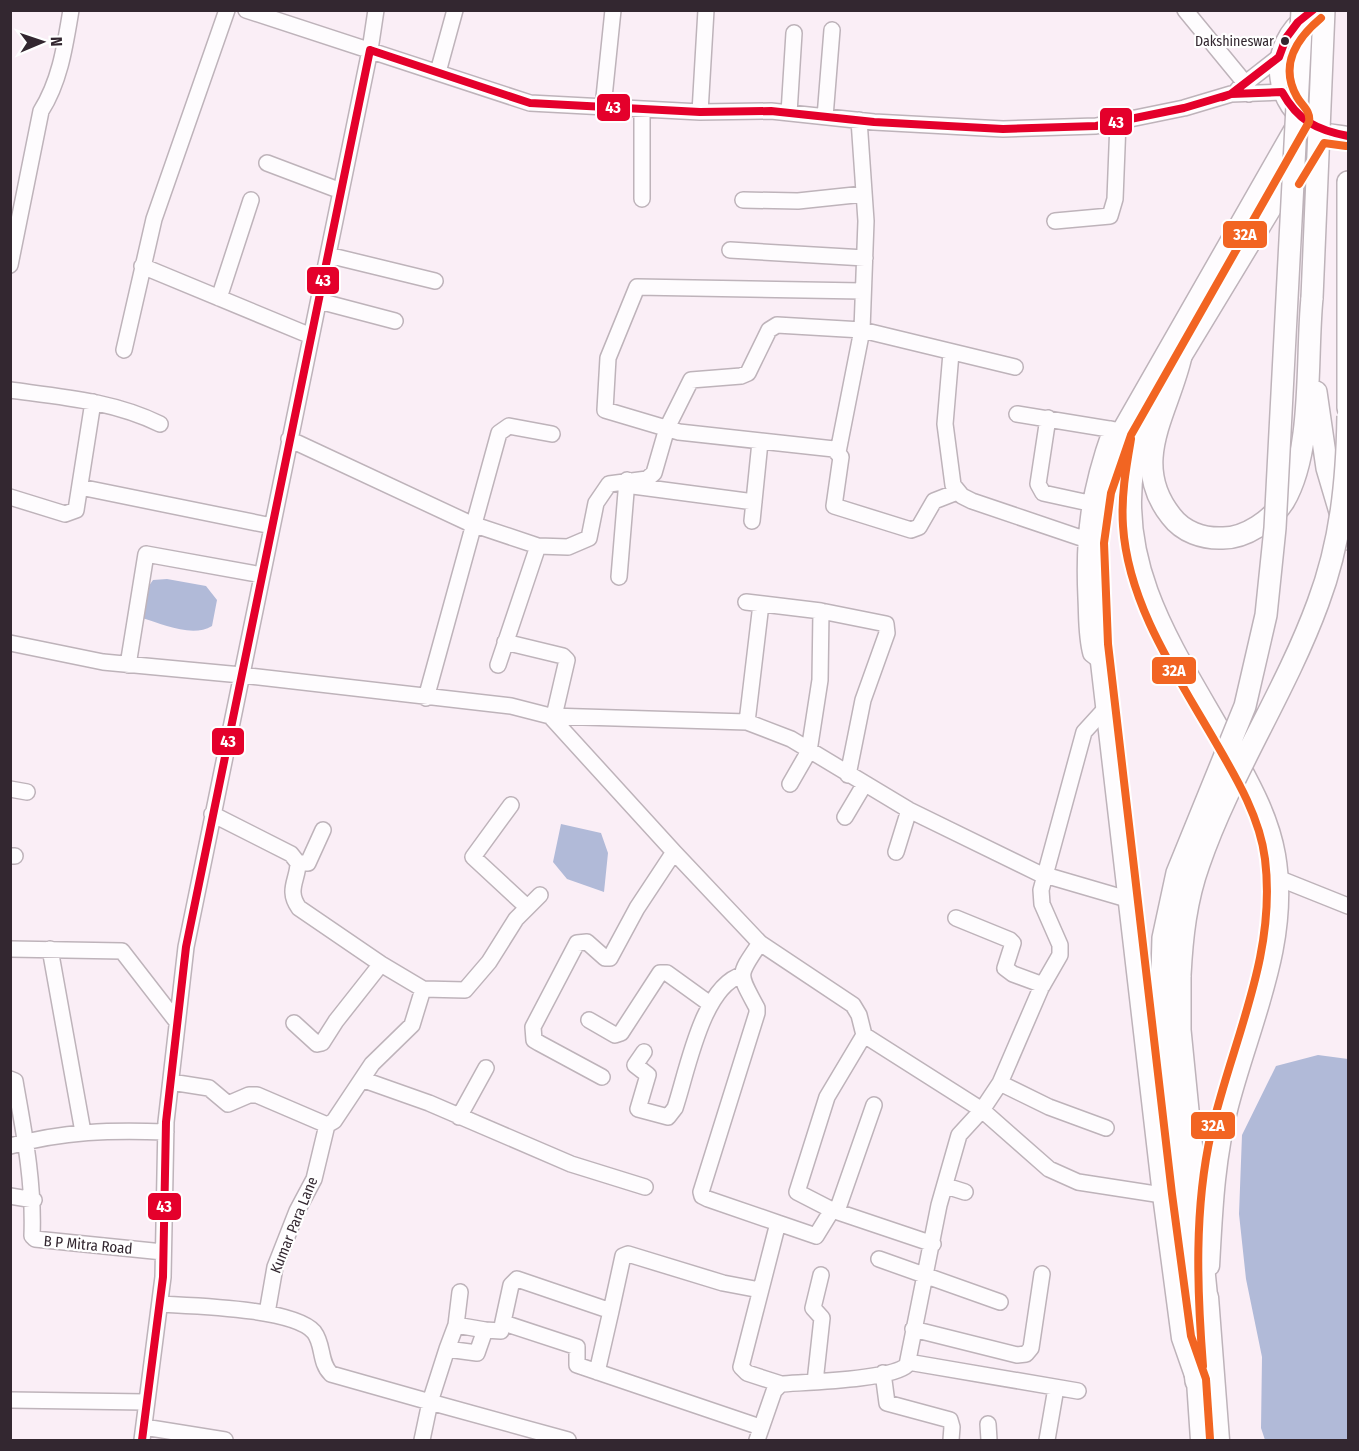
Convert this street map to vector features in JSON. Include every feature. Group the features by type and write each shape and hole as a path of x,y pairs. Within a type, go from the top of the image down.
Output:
{"highway":[{"path":"1208,1311 1180,1030 1163,938 1177,873 1245,706 1266,615 1275,528 1302,10"},
{"path":"1181,356 1154,440 1152,463 1155,488 1167,510 1190,532 1211,538 1231,537 1252,529 1273,514 1283,502 1299,462 1305,411 1312,298 1324,10"},
{"path":"1348,182 1348,408"},
{"path":"1312,298 1320,430 1333,490 1348,539"},
{"path":"1196,1381 1165,1061 1171,974 1198,865 1305,635 1331,564 1346,488 1348,416"}],"main road":[{"path":"1314,10 1298,22 1286,38 1279,57 1278,75 1282,92 1299,118 1319,131 1348,136"},
{"path":"1200,1440 1196,1381 1181,1338 1162,1195 1105,709 1089,541 1116,430 1299,118"},
{"path":"1220,1440 1208,1311 1215,1192 1221,1138 1269,974 1280,907 1278,878 1271,835 1255,791 1161,624 1147,591 1136,550 1132,518 1135,465 1155,403 1181,356 1319,131"}],"street":[{"path":"10,266 41,111 50,96 61,67 71,10"},
{"path":"124,350 142,266 167,176 227,10"},
{"path":"246,10 530,102 700,112 789,113 1003,129 1096,126 1184,108 1247,88 1279,57"},
{"path":"225,1440 143,1434 145,1402 160,1304 166,1132 177,1022 186,948 370,50 376,10"},
{"path":"438,72 455,10"},
{"path":"603,107 613,10"},
{"path":"700,112 706,10"},
{"path":"1185,10 1247,88 1282,92"},
{"path":"825,117 832,30"},
{"path":"789,113 794,33"},
{"path":"642,109 642,199"},
{"path":"859,120 865,258 862,330 838,452 840,458 832,502 837,508 911,530 919,527 934,501 957,492"},
{"path":"1055,221 1110,216 1114,200 1118,122"},
{"path":"267,163 341,191"},
{"path":"743,200 798,201 864,194"},
{"path":"219,298 251,200"},
{"path":"730,250 865,258"},
{"path":"328,255 435,280"},
{"path":"142,266 311,336"},
{"path":"838,452 680,432 605,410 608,358 637,286 862,291"},
{"path":"319,301 395,321"},
{"path":"289,439 474,525 538,546 568,547 589,538 602,491 609,484 647,479 654,473 667,428 691,380 741,376 748,373 769,330 777,325 862,330 1015,367"},
{"path":"951,353 945,424 953,485 957,492 972,501 1089,541 1089,503 1098,464 1116,430 1017,414"},
{"path":"10,390 93,402 132,411 160,424"},
{"path":"10,497 70,514 76,510 93,402"},
{"path":"1048,418 1039,490 1043,493 1089,503"},
{"path":"426,698 474,525 492,450 503,428 509,426 552,434"},
{"path":"752,520 760,442"},
{"path":"627,483 754,502"},
{"path":"619,577 627,483"},
{"path":"80,487 272,526"},
{"path":"498,665 538,546"},
{"path":"128,664 147,554 262,575"},
{"path":"747,722 754,603 882,621 888,628 863,700 848,775"},
{"path":"789,783 809,751 820,680 821,611"},
{"path":"505,642 562,656 567,660 552,716"},
{"path":"10,643 104,662 241,675 511,706 552,716 747,722 791,739 909,810 1046,876 1127,899"},
{"path":"778,1223 741,1367 747,1373 781,1384 843,1381 904,1368 908,1362 946,1186 960,1135 982,1110 1000,1083 1043,985 1060,955 1060,945 1042,904 1041,890 1084,732 1105,709"},
{"path":"552,716 674,852 760,943 853,1005 859,1015 864,1035 982,1110 1009,1131 1037,1161 1061,1175 1078,1182 1162,1195"},
{"path":"845,817 864,785"},
{"path":"10,789 27,792"},
{"path":"511,805 473,857 527,907"},
{"path":"896,852 909,810"},
{"path":"213,814 265,838 291,854 298,863"},
{"path":"298,863 308,863 323,830"},
{"path":"602,1077 539,1044 534,1040 533,1027 577,943 587,942 605,958 610,958 637,908 674,852"},
{"path":"298,863 292,883 295,902 299,908 381,964 423,989 465,990 489,962 516,919 540,895"},
{"path":"1278,878 1348,906"},
{"path":"956,918 1010,940 1013,943 1005,968 1013,974 1043,985"},
{"path":"760,943 743,968 741,975 757,1008 757,1013 701,1192 702,1196 816,1236 834,1211 874,1105"},
{"path":"10,949 122,951 177,1022"},
{"path":"50,950 83,1132"},
{"path":"294,1023 317,1044 322,1043 336,1021 381,964"},
{"path":"589,1020 615,1035 621,1033 660,973 667,973 711,1004"},
{"path":"644,1052 635,1065 648,1075 638,1108 668,1117 675,1108 711,1004 728,982 741,975"},
{"name":"Kumar Para Lane","path":"267,1312 275,1267 297,1211 314,1179 327,1125 334,1120 364,1080 372,1064 412,1025 423,989"},
{"path":"864,1035 827,1097 797,1188 800,1196 834,1211 933,1244"},
{"path":"459,1117 486,1068"},
{"name":"B P Mitra Road","path":"10,1079 15,1081 26,1142 34,1200 32,1236 38,1241 163,1252"},
{"path":"364,1080 571,1164 645,1187"},
{"path":"171,1082 209,1088 228,1104 249,1095 257,1095 327,1125"},
{"path":"1000,1083 1049,1107 1106,1128"},
{"path":"10,1146 101,1130 166,1132"},
{"path":"946,1186 965,1192"},
{"path":"10,1196 34,1200"},
{"path":"597,1372 623,1256 628,1254 723,1283 760,1290"},
{"path":"879,1259 925,1278 1000,1302"},
{"path":"914,1329 1008,1353 1026,1354 1031,1348 1042,1274"},
{"path":"815,1382 822,1317 813,1308 821,1275"},
{"path":"456,1324 499,1332 504,1323 511,1285 517,1279 611,1311"},
{"path":"422,1440 430,1402 456,1324 460,1292"},
{"path":"160,1304 267,1312 308,1327 315,1334 322,1362 331,1374 568,1440"},
{"path":"504,1323 577,1347 577,1365 758,1434 774,1391 781,1384"},
{"path":"447,1349 477,1353 485,1330"},
{"path":"908,1362 1078,1391"},
{"path":"883,1373 887,1403 950,1420 951,1440"},
{"path":"1047,1440 1056,1388"},
{"path":"10,1400 145,1402"},
{"path":"988,1424 988,1440"}],"water":[{"path":"167,579 206,586 217,600 212,626 196,631 187,630 142,618 144,593 153,580"},
{"path":"561,824 601,833 608,853 604,892 567,879 553,862"},
{"path":"1318,1055 1348,1059 1348,1440 1265,1440 1261,1428 1262,1357 1246,1279 1239,1214 1242,1135 1276,1066"}],"transit line":[{"name":"43","path":"1223,97 1231,94 1279,57 1286,38 1298,22 1313,10"},
{"name":"32A","path":"1210,1439 1206,1379 1191,1336 1172,1194 1108,644 1104,543 1111,493 1131,435 1309,122 1307,112 1292,85 1290,63 1304,35 1321,18"},
{"name":"43","path":"370,50 530,103 700,112 771,111 874,122 1003,129 1096,126 1184,108 1231,94 1282,92 1288,102 1309,123 1327,131 1348,136"},
{"name":"43","path":"142,1440 163,1277 166,1122 186,947 370,50"},
{"name":"32A","path":"1299,184 1324,143 1346,146"},
{"name":"32A","path":"1131,439 1124,482 1123,526 1134,584 1171,666 1246,799 1258,829 1265,859 1267,895 1265,930 1259,964 1211,1133 1202,1191 1198,1278 1203,1366"}],"place":[{"name":"Dakshineswar","path":"1285,41"}]}
